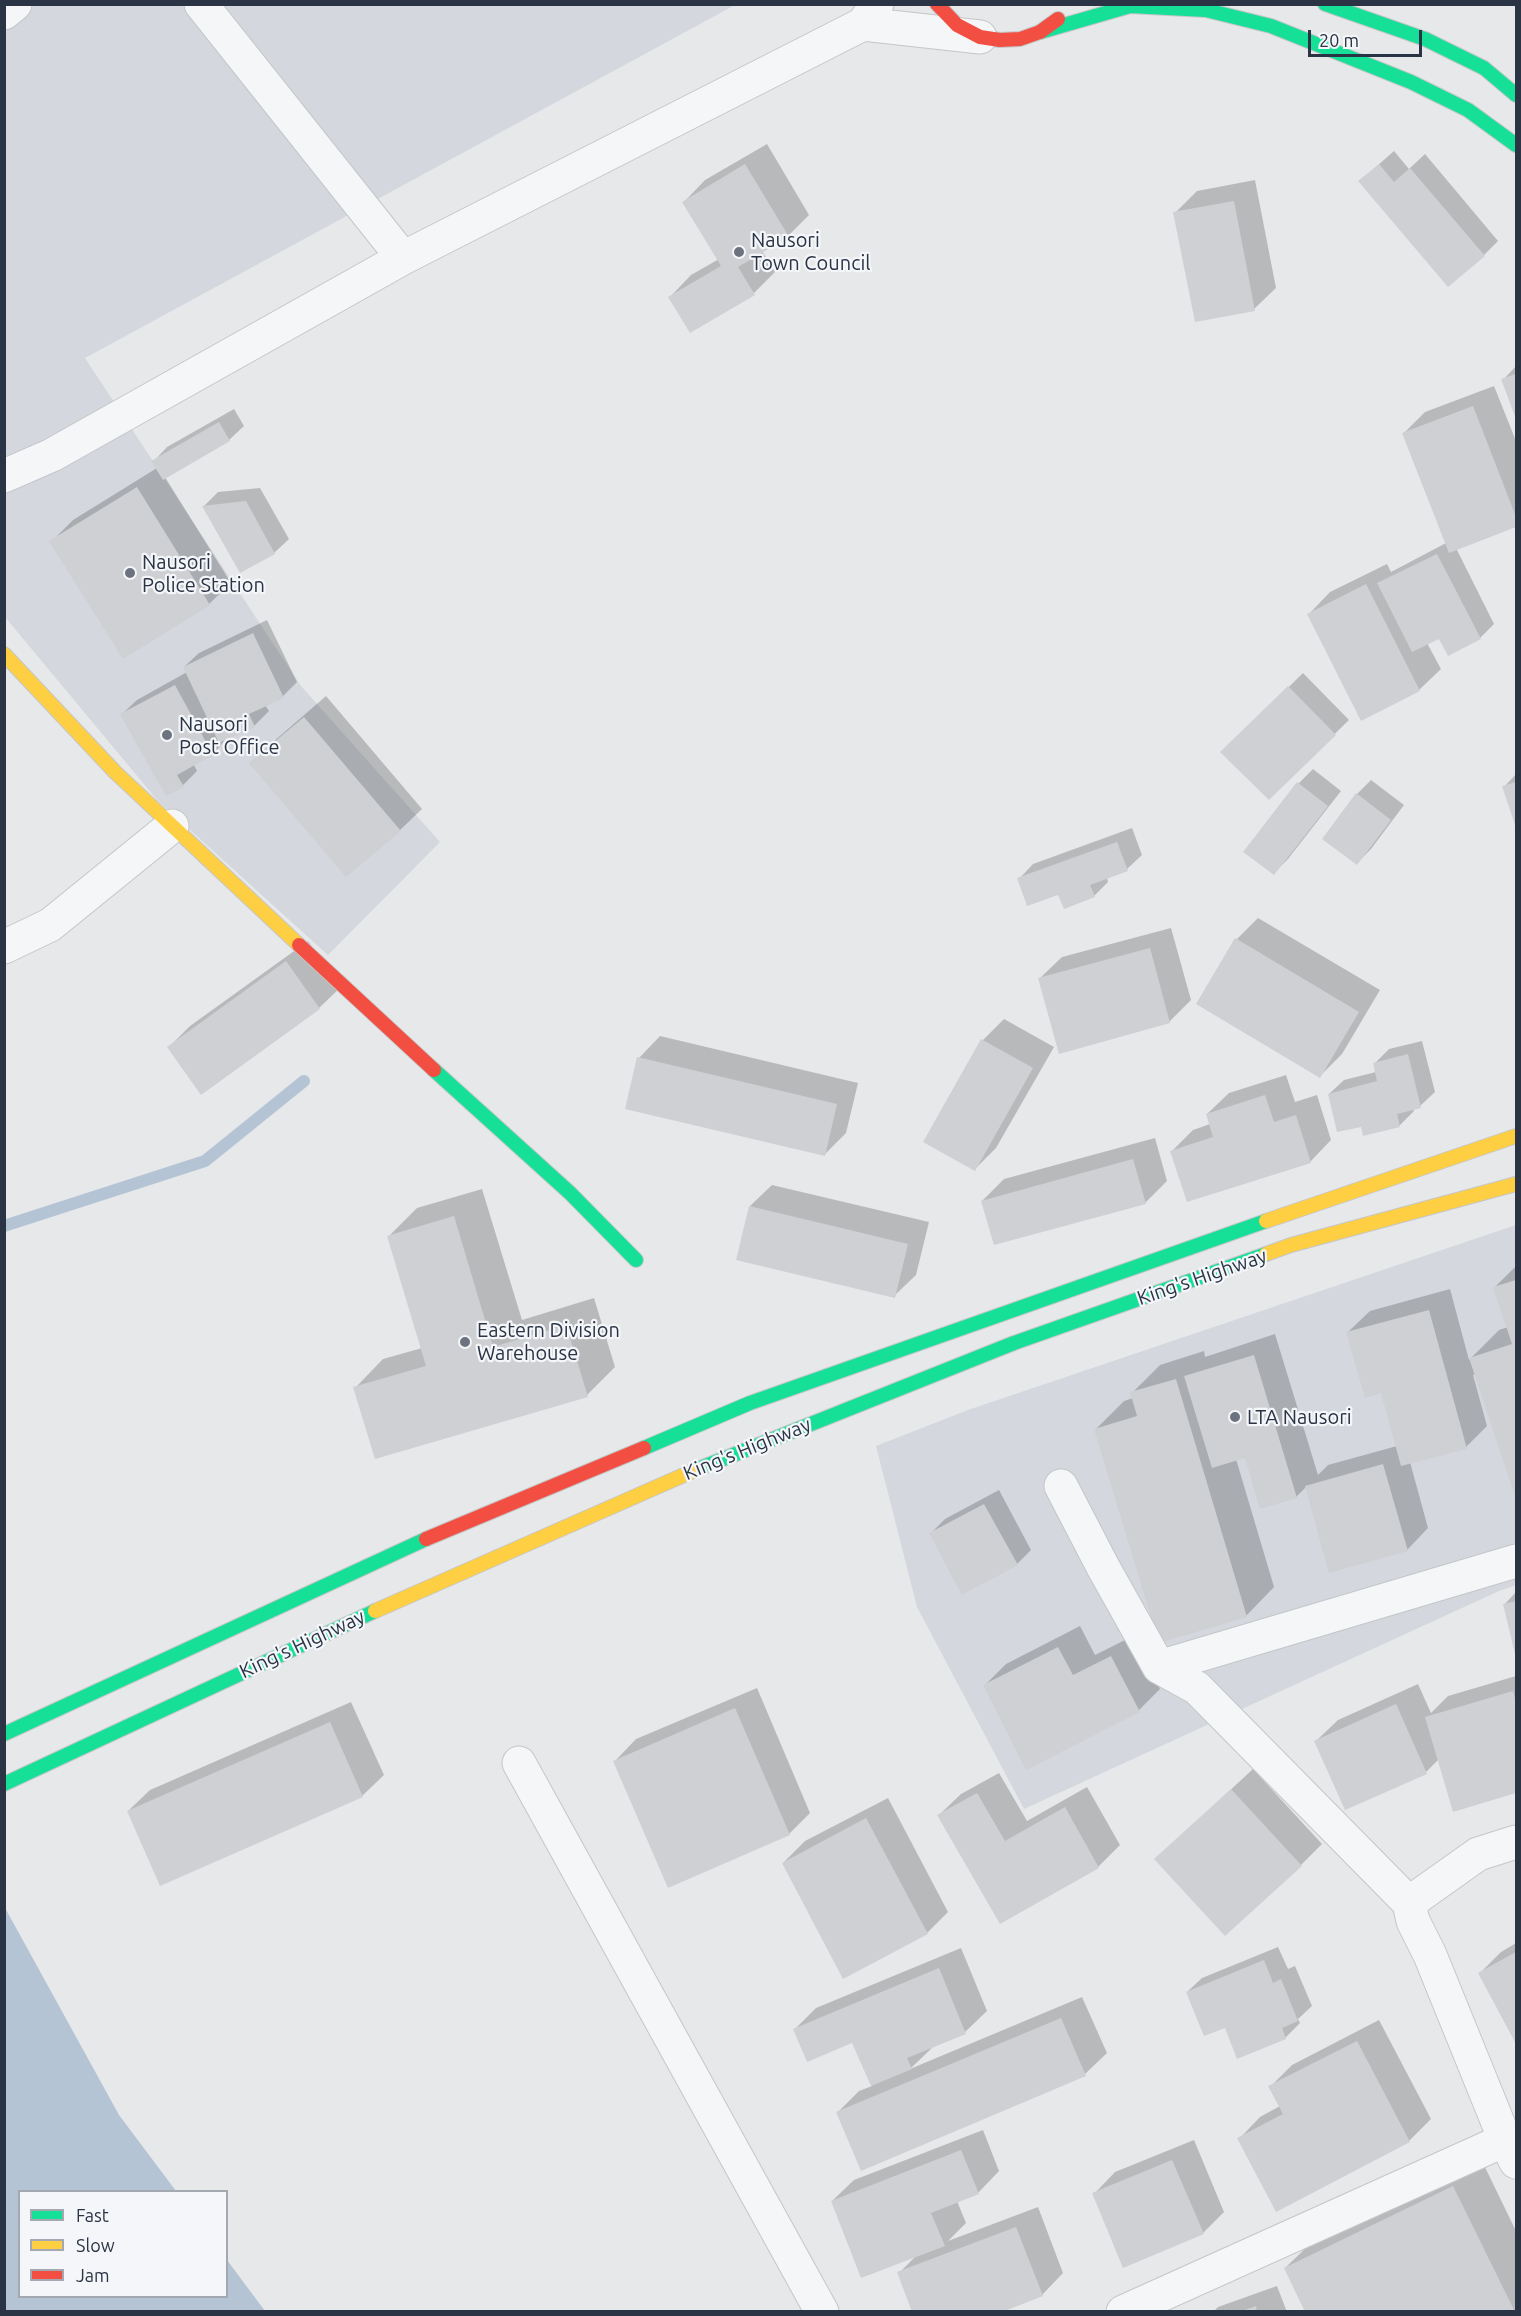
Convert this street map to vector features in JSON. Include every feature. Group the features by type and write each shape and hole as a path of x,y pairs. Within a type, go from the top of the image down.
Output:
{"main road":[{"path":"937,4 957,25 980,37 1000,40 1020,39 1130,6 1206,10 1271,26 1411,82 1468,110 1516,146"},
{"path":"1040,32 1065,14 1071,4"},
{"path":"1325,4 1425,39 1484,68 1516,95"},
{"path":"4,654 115,772 354,997 562,1185 636,1260"},
{"name":"King's Highway","path":"4,1734 403,1549 750,1403 1282,1215 1516,1136"},
{"name":"King's Highway","path":"4,1784 422,1589 708,1464 1014,1343 1291,1245 1516,1184"}],"street":[{"path":"4,13 15,4"},
{"path":"201,4 402,258"},
{"path":"4,476 52,455 402,258 870,14 980,37"},
{"path":"4,947 50,925 172,826"},
{"path":"1061,1486 1102,1567 1159,1667 1197,1688 1409,1903 1413,1921 1430,1955 1511,2151 1123,2312"},
{"path":"1159,1667 1516,1561"},
{"path":"519,1763 822,2312"},
{"path":"1409,1903 1478,1854 1516,1842"}],"shaded area":[{"path":"4,5 735,5 85,358 301,686 440,842 328,955 158,801 5,617"},
{"path":"1516,1225 1516,1585 1024,1809 917,1607 876,1446 968,1410"}],"water":[{"path":"4,1906 119,2115 175,2190 18,2190 18,2298 228,2298 228,2261 265,2311 5,2311"}],"building":[{"name":"Nausori Town Council","path":"745,164 789,237 738,267 755,295 690,333 668,297 721,266 682,202"},
{"path":"1379,164 1394,182 1410,168 1485,256 1448,287 1358,181"},
{"path":"1234,201 1255,311 1195,322 1173,212"},
{"path":"1516,374 1516,419 1501,379"},
{"path":"1473,406 1516,517 1516,527 1449,553 1402,433"},
{"path":"219,422 230,441 163,480 151,461"},
{"name":"Nausori Police Station","path":"137,487 210,605 123,659 49,541"},
{"path":"246,501 275,554 240,573 202,506"},
{"path":"1437,554 1481,639 1448,656 1439,639 1412,652 1377,583"},
{"path":"1366,584 1420,691 1361,721 1307,614"},
{"path":"253,633 284,698 249,714 255,727 219,743 183,667"},
{"name":"Nausori Post Office","path":"175,685 213,755 177,775 184,787 166,796 120,714"},
{"path":"1288,686 1336,735 1269,800 1220,752"},
{"path":"304,717 401,831 346,877 249,763"},
{"path":"1297,782 1328,806 1274,875 1243,852"},
{"path":"1516,782 1516,828 1502,786"},
{"path":"1356,793 1391,820 1357,865 1322,839"},
{"path":"1117,842 1128,871 1090,885 1095,897 1064,909 1058,895 1027,906 1017,878"},
{"path":"1235,938 1359,1012 1320,1078 1196,1004"},
{"path":"1150,948 1170,1023 1059,1054 1038,978"},
{"path":"286,961 320,1009 201,1095 167,1047"},
{"path":"981,1039 1033,1068 975,1171 923,1142"},
{"path":"1408,1054 1421,1108 1397,1114 1400,1127 1363,1136 1361,1127 1337,1132 1328,1094 1377,1081 1373,1063"},
{"path":"637,1057 837,1104 825,1156 625,1109"},
{"path":"1265,1095 1274,1122 1296,1115 1311,1163 1187,1202 1170,1151 1213,1137 1206,1114"},
{"path":"1133,1159 1146,1204 994,1245 981,1201"},
{"path":"749,1206 908,1244 895,1298 736,1260"},
{"path":"454,1216 493,1347 566,1325 588,1397 375,1459 353,1387 426,1366 387,1236"},
{"path":"1516,1280 1516,1499 1469,1358 1512,1344 1493,1287"},
{"path":"1429,1310 1467,1449 1401,1466 1381,1393 1365,1398 1346,1332"},
{"name":"LTA Nausori","path":"1254,1355 1297,1498 1260,1509 1245,1458 1212,1468 1184,1376"},
{"path":"1176,1379 1247,1617 1159,1643 1094,1429 1137,1416 1130,1392"},
{"path":"1383,1464 1408,1551 1329,1573 1305,1486"},
{"path":"984,1504 1018,1565 962,1595 929,1533"},
{"path":"1516,1601 1516,1658 1503,1604"},
{"path":"1058,1647 1073,1675 1111,1656 1140,1712 1026,1770 983,1685"},
{"path":"1513,1691 1516,1703 1516,1793 1453,1812 1425,1717"},
{"path":"1396,1704 1427,1774 1345,1810 1314,1741"},
{"path":"735,1708 790,1835 668,1888 613,1761"},
{"path":"330,1722 363,1797 160,1886 127,1811"},
{"path":"1231,1789 1302,1866 1225,1936 1154,1859"},
{"path":"977,1793 1005,1841 1065,1807 1099,1868 1000,1924 937,1815"},
{"path":"866,1818 928,1934 843,1979 782,1863"},
{"path":"1516,1952 1516,2044 1478,1973"},
{"path":"1264,1960 1273,1983 1281,1979 1298,2021 1282,2028 1286,2039 1237,2059 1225,2028 1204,2036 1186,1992"},
{"path":"939,1968 966,2034 907,2058 912,2069 871,2086 852,2043 807,2062 793,2029"},
{"path":"1061,2018 1086,2076 861,2171 836,2112"},
{"path":"1357,2041 1410,2142 1276,2212 1237,2138 1283,2114 1268,2086"},
{"path":"961,2150 979,2194 931,2213 945,2246 861,2278 831,2201"},
{"path":"1172,2160 1204,2234 1123,2268 1092,2193"},
{"path":"1453,2186 1515,2312 1305,2312 1284,2268"},
{"path":"1016,2227 1043,2296 1002,2312 912,2312 897,2272"},
{"path":"1256,2306 1257,2312 1242,2312 1242,2311"}],"waterway":[{"path":"4,1226 205,1161 304,1081"}],"traffic: fast":[{"path":"1325,4 1425,39 1484,68 1516,95"},
{"path":"1040,32 1130,6 1206,10 1271,26 1411,82 1468,110 1516,145"},
{"path":"434,1070 570,1193 636,1260"},
{"path":"644,1448 750,1403 1266,1221"},
{"path":"693,1471 1014,1343 1266,1254"},
{"path":"4,1734 426,1539"},
{"path":"4,1784 375,1611"}],"traffic: slow":[{"path":"4,654 115,772 299,945"},
{"path":"1266,1221 1516,1136"},
{"path":"1266,1254 1291,1245 1516,1184"},
{"path":"375,1611 693,1471"}],"traffic: jam":[{"path":"937,4 957,25 980,37 1000,40 1020,39 1040,32 1058,19"},
{"path":"299,945 434,1070"},
{"path":"426,1539 644,1448"}],"place":[{"name":"Nausori Town Council","path":"739,252"},
{"name":"Nausori Police Station","path":"130,573"},
{"name":"Nausori Post Office","path":"167,735"},
{"name":"Eastern Division Warehouse","path":"465,1342"},
{"name":"LTA Nausori","path":"1235,1417"}]}
